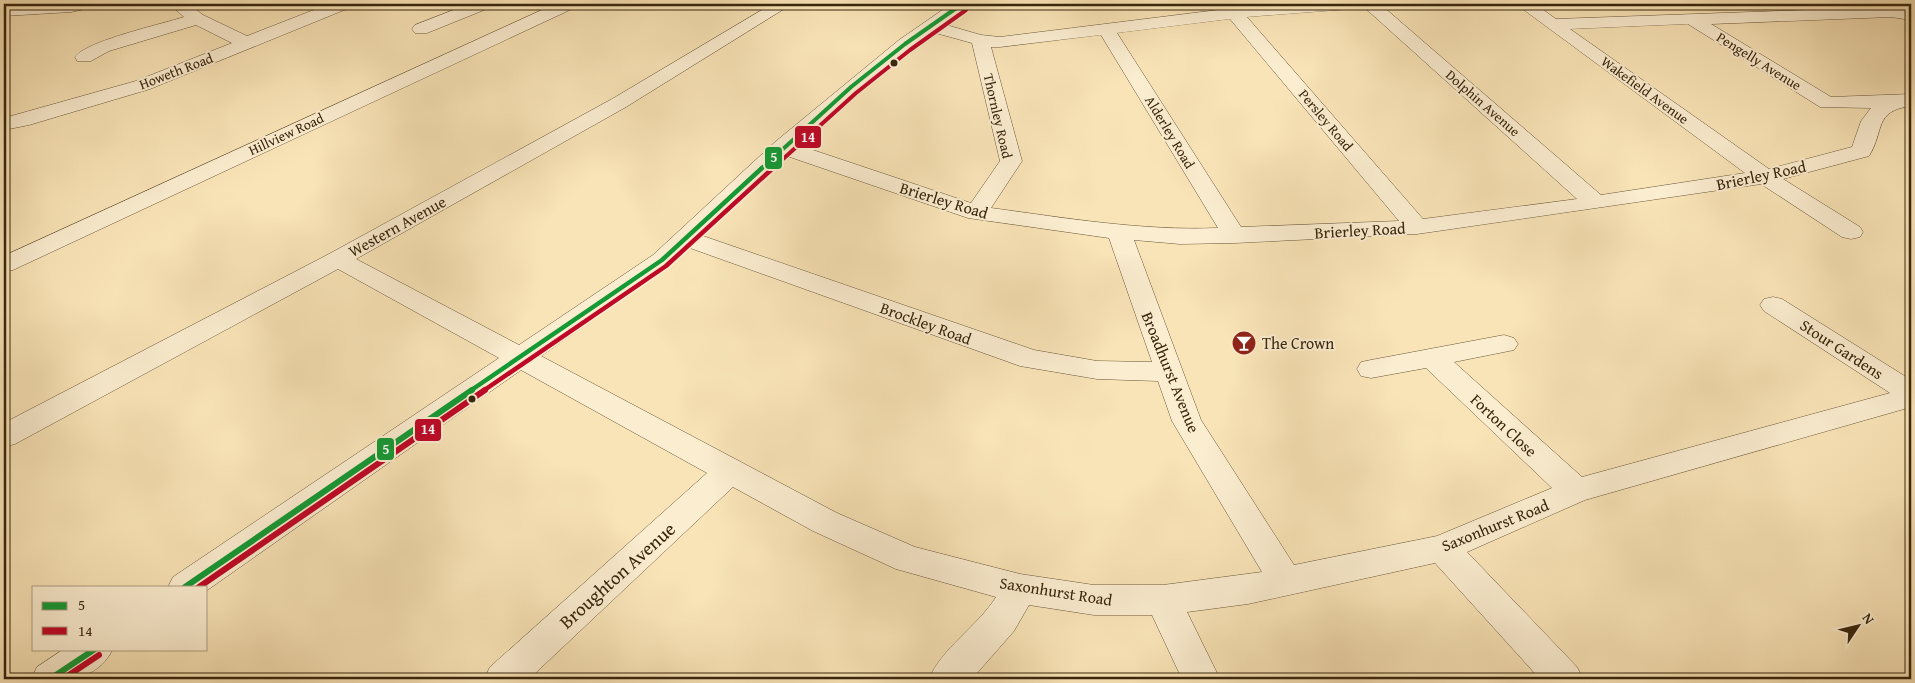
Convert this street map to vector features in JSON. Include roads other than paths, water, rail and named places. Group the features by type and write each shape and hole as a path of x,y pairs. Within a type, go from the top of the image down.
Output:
{"street":[{"path":"4,11 71,7 84,4"},
{"path":"182,4 184,10 197,19 247,43"},
{"name":"Howeth Road","path":"13,122 143,85 343,4"},
{"name":"Hillview Road","path":"4,265 484,41 568,4"},
{"name":"Western Avenue","path":"4,436 338,259 619,103 784,4"},
{"path":"929,26 980,40 1000,42 1234,13 1362,4"},
{"name":"Dolphin Avenue","path":"1370,4 1596,203"},
{"name":"Wakefield Avenue","path":"1524,4 1555,24 1765,177 1851,232"},
{"path":"187,586 639,278 688,238 783,147 852,85 955,5"},
{"path":"421,29 478,6"},
{"path":"1555,24 1906,12"},
{"name":"Persley Road","path":"1234,13 1417,227"},
{"path":"84,57 103,47 197,19"},
{"name":"Pengelly Avenue","path":"1691,19 1869,127"},
{"path":"438,22 484,41"},
{"name":"Alderley Road","path":"1106,29 1235,236"},
{"name":"Thornley Road","path":"976,213 1011,161 980,40"},
{"path":"1827,103 1902,100"},
{"name":"Brierley Road","path":"783,147 976,213 1120,232 1180,237 1235,236 1417,227 1596,203 1765,177 1862,151 1874,113 1902,100"},
{"path":"4,144 13,122"},
{"name":"Broadhurst Avenue","path":"1120,232 1142,300 1171,372 1187,421 1285,580"},
{"name":"Brockley Road","path":"688,238 1030,359 1098,370 1171,372"},
{"name":"Saxonhurst Road","path":"338,259 825,522 908,559 1020,589 1094,600 1163,600 1248,589 1442,548 1576,491 1911,397"},
{"name":"Stour Gardens","path":"1773,304 1911,393"},
{"path":"1371,369 1504,344"},
{"name":"Forton Close","path":"1432,358 1576,491"},
{"name":"Broughton Avenue","path":"503,679 731,470"},
{"path":"1442,548 1564,679"},
{"path":"948,679 1001,620 1020,589"},
{"path":"1163,600 1201,679"},
{"path":"50,679 94,650"}],"place":[{"name":"The Crown","path":"1244,343"}]}
